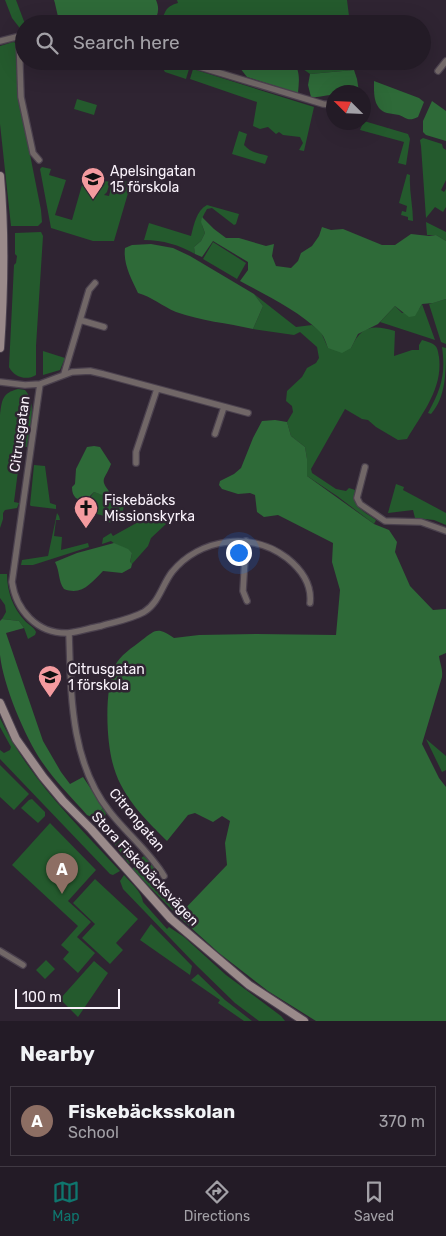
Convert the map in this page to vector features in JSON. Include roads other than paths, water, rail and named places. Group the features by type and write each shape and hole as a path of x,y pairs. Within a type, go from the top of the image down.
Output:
{"street":[{"path":"0,41 15,37"},
{"path":"438,71 446,62"},
{"path":"21,70 21,97 33,152 39,160"},
{"path":"210,70 326,104"},
{"path":"0,176 4,293 0,348"},
{"path":"64,374 89,290 95,283"},
{"path":"80,320 104,327"},
{"path":"0,382 25,385 40,384 64,374 80,371 103,374 248,413"},
{"name":"Citrusgatan","path":"40,384 12,582 15,598 30,620 47,629 69,633 119,621 144,612 156,600 171,574 186,558 211,545 234,541 246,541 271,548 282,554 296,566 307,583 311,593 310,603"},
{"path":"136,463 136,452 158,389"},
{"path":"215,434 224,407"},
{"path":"365,467 357,498 360,504 385,521 421,522 446,531"},
{"path":"246,541 243,591 247,601"},
{"name":"Citrongatan","path":"69,633 73,716 85,768 110,812 157,864 164,876"},
{"name":"Stora Fiskebäcksvägen","path":"0,703 16,739 43,777 171,919 248,985 303,1021"},
{"path":"0,950 23,965"}],"place":[{"name":"Apelsingatan 15 förskola","path":"93,200"},
{"name":"Fiskebäcks Missionskyrka","path":"86,529"},
{"name":"Citrusgatan 1 förskola","path":"50,698"},
{"name":"Fiskebäcksskolan","path":"62,894"}]}
